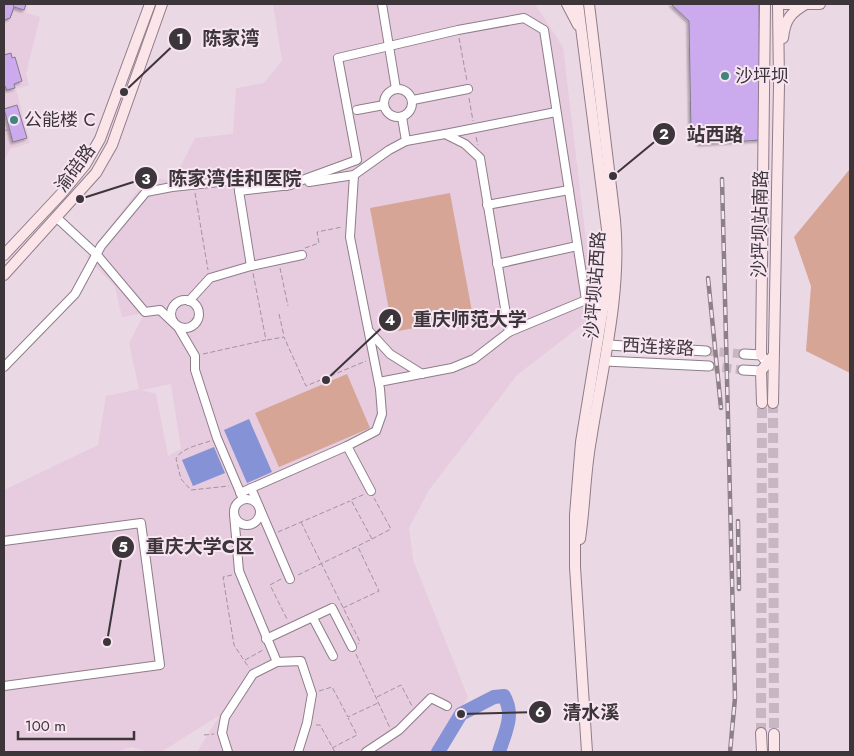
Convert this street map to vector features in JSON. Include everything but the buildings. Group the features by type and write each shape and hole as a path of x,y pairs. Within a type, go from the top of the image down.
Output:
{"main road":[{"name":"渝碚路","path":"4,255 85,166 100,139 150,4"},
{"name":"渝碚路","path":"4,275 96,173 112,144 129,101 162,4"},
{"path":"567,4 576,20 582,40"},
{"path":"578,4 582,40"},
{"name":"沙坪坝站西路","path":"575,567 583,518 590,442 608,346 617,238 589,4"},
{"name":"沙坪坝站南路","path":"764,4 767,364 773,403"},
{"name":"沙坪坝站南路","path":"762,403 767,364 779,85 778,4"},
{"path":"784,4 820,4"},
{"path":"779,85 784,28 794,11 806,4"},
{"name":"沙坪坝站西路","path":"582,40 608,237 604,309 581,442 575,516 575,567 587,752"},
{"path":"761,733 762,752"},
{"path":"774,734 774,752"}],"street":[{"path":"382,4 396,89"},
{"path":"286,186 357,160 338,58 524,18 544,30 586,300"},
{"path":"396,89 403,89 413,100 409,114 402,117 394,117 387,112 384,105 387,94 396,89"},
{"path":"413,100 468,89"},
{"path":"358,110 384,105"},
{"path":"239,191 286,186 354,175 389,150 406,142 556,112"},
{"path":"402,117 406,142"},
{"path":"445,134 465,144 480,158 509,332"},
{"path":"277,662 240,572 234,514 235,506 240,493 347,446 376,431 382,414 379,382 350,237 354,175"},
{"path":"4,367 75,294 102,246 146,192 172,187 238,180 251,266"},
{"path":"487,205 569,190"},
{"path":"57,218 97,255 145,312 160,310 178,326 187,328 198,320 198,311 194,303 180,301 173,307 172,320 178,326 195,356 195,370 217,438 240,493 252,500 259,510 258,518 249,525 241,524 234,514"},
{"path":"497,264 577,246"},
{"path":"189,301 210,278 251,266 302,255"},
{"path":"379,382 452,368 474,359 509,332 586,300 604,309"},
{"path":"368,330 390,354 422,374"},
{"name":"西连接路","path":"608,346 706,351"},
{"path":"744,354 767,364"},
{"name":"西连接路","path":"605,361 709,366"},
{"path":"743,370 767,364"},
{"path":"347,446 371,491"},
{"path":"250,488 290,578"},
{"path":"4,541 141,523 160,665 4,686"},
{"path":"268,643 292,628 332,608 352,647"},
{"path":"313,618 333,656"},
{"path":"228,752 222,734 225,717 253,674 277,662 300,661 312,694 307,724 298,752"},
{"path":"366,752 393,734 431,698 447,706"}],"path":[{"path":"4,131 9,129"},
{"path":"193,185 210,278"},
{"path":"302,255 306,246 319,242 317,232 350,225"},
{"path":"279,260 288,306"},
{"path":"251,266 266,340"},
{"path":"279,314 284,337 306,386 374,358"},
{"path":"195,356 284,337"},
{"path":"217,438 181,452 177,456 181,479 191,490 240,493"},
{"path":"271,536 371,491 390,529 290,578"},
{"path":"351,500 372,539"},
{"path":"301,522 343,608 379,592 357,546"},
{"path":"240,572 223,577 234,646 253,674"},
{"path":"282,579 270,585 292,628"},
{"path":"244,660 268,643"},
{"path":"352,647 393,734"},
{"path":"376,697 401,685 416,713"},
{"path":"312,694 332,687 357,735 332,748"},
{"path":"348,717 378,702"},
{"path":"307,724 320,726 335,752"},
{"path":"204,735 222,734"}],"shaded area":[{"path":"4,4 28,4 26,13 40,17 26,74 29,85 16,89 30,143 10,149 4,160"},
{"path":"273,4 535,4 563,47 595,315 517,375 429,490 409,528 413,560 468,697 434,752 197,752 220,715 161,752 149,752 131,747 117,752 4,752 4,490 98,445 106,396 139,389 129,343 145,313 122,317 115,287 87,257 148,177 173,181 195,138 233,134 236,88 264,83 282,61","holes":["171,384 181,449 168,456 156,394 141,390"]},
{"path":"850,169 850,373 806,351 811,286 794,237"},
{"path":"450,193 473,317 393,332 370,208"},
{"path":"347,374 370,428 279,467 255,413"}],"water":[{"path":"249,419 272,472 247,483 224,430"},
{"path":"214,447 225,473 193,486 182,460"}],"waterway":[{"path":"438,752 461,714 494,697 504,696 509,710 509,717 499,752"}],"tunnel":[{"path":"706,351 744,354"},
{"path":"709,366 743,370"},
{"path":"761,733 762,403"},
{"path":"773,403 774,734"}],"railway":[{"path":"722,179 735,698 730,752"},
{"path":"708,278 721,408"},
{"path":"738,521 739,589"}],"place":[{"name":"沙坪坝","path":"725,76"},
{"name":"陈家湾","path":"124,92"},
{"name":"公能楼 C","path":"14,120"},
{"name":"站西路","path":"613,176"},
{"name":"陈家湾佳和医院","path":"80,199"},
{"name":"重庆师范大学","path":"326,380"},
{"name":"重庆大学C区","path":"107,642"},
{"name":"清水溪","path":"461,714"}]}
